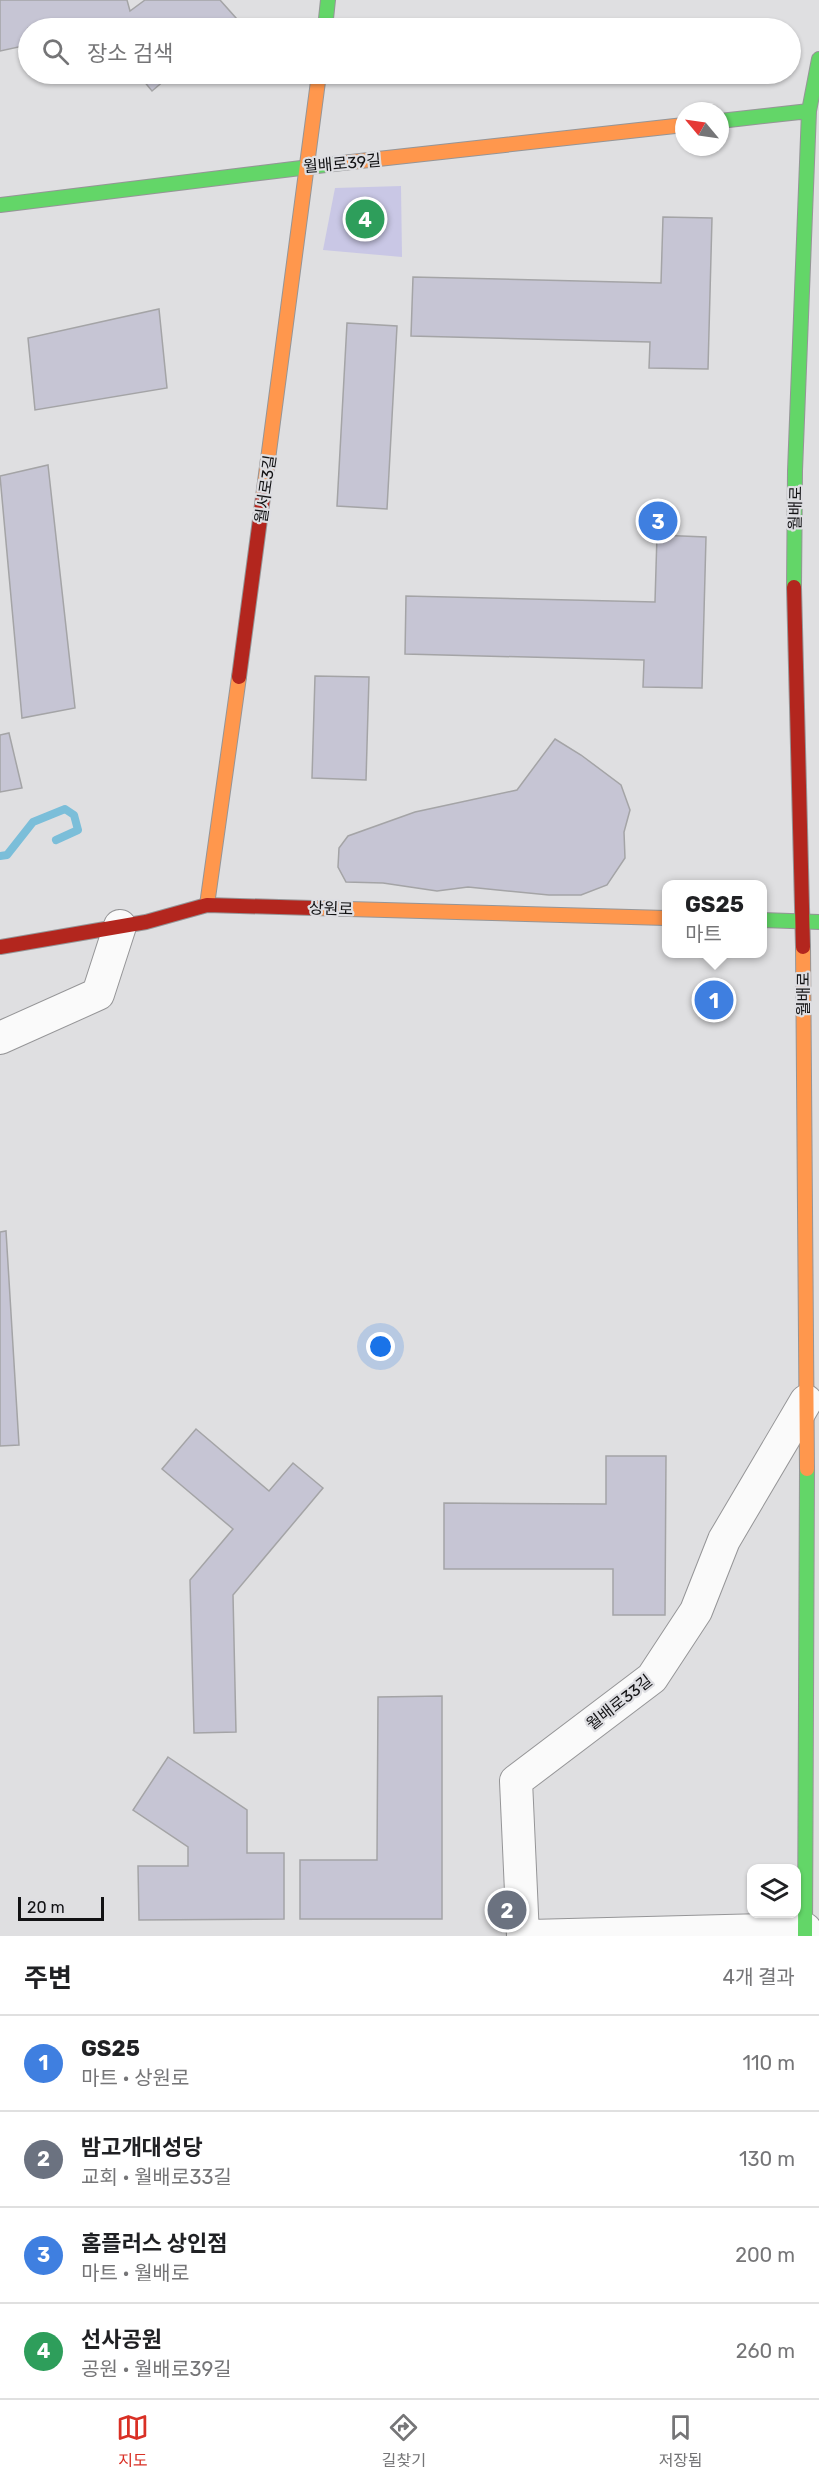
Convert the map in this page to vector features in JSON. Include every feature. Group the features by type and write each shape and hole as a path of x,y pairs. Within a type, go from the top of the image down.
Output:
{"street":[{"path":"326,18 328,0"},
{"name":"월배로","path":"530,1936 805,1933 808,1750 803,922 794,607 795,471 809,111 819,59"},
{"name":"월서로3길","path":"207,905 216,852 318,84"},
{"path":"729,120 809,111"},
{"name":"월배로39길","path":"0,205 308,165 414,156 675,126"},
{"name":"상원로","path":"0,947 146,922 207,905 662,918"},
{"path":"767,920 819,922"},
{"path":"0,1038 98,994 120,926"},
{"name":"월배로33길","path":"523,1936 516,1781 652,1678 696,1611 724,1539 806,1401"}],"shaded area":[{"path":"401,186 402,257 323,250 335,188"}],"building":[{"path":"0,0 127,0 130,11 145,0 220,0 236,18 18,18 18,47 0,51"},
{"path":"146,84 160,84 152,91"},
{"path":"663,217 712,218 708,369 649,368 650,342 411,336 413,277 661,283"},
{"path":"159,309 167,388 35,410 28,338"},
{"path":"347,323 397,326 387,509 337,506"},
{"path":"48,465 75,708 22,718 0,476"},
{"path":"657,535 706,537 702,688 643,687 644,660 405,654 406,596 655,602"},
{"path":"315,676 369,677 366,780 312,778"},
{"path":"9,733 22,788 0,792 0,735"},
{"path":"555,739 621,785 630,810 624,832 625,858 607,885 581,895 549,895 468,887 437,891 383,883 346,882 338,867 339,848 348,836 415,812 517,790"},
{"path":"6,1231 19,1445 0,1446 0,1232"},
{"path":"196,1429 269,1491 293,1463 323,1488 233,1595 236,1732 194,1733 190,1580 233,1529 162,1469"},
{"path":"606,1456 666,1456 665,1615 613,1615 613,1569 444,1569 444,1503 606,1504"},
{"path":"442,1696 442,1919 300,1919 300,1860 377,1860 378,1697"},
{"path":"168,1757 247,1810 247,1853 284,1853 284,1919 139,1920 138,1866 188,1866 188,1847 133,1810"}],"waterway":[{"path":"0,856 7,855 33,822 65,809 74,815 78,830 56,840"}],"traffic: fast":[{"path":"326,18 328,0"},
{"path":"794,587 795,471 809,111 819,59"},
{"path":"729,120 809,111"},
{"path":"0,205 342,163"},
{"path":"767,920 819,922"},
{"path":"805,1936 807,1469"}],"traffic: slow":[{"path":"263,497 318,84"},
{"path":"342,163 675,126"},
{"path":"207,905 239,677"},
{"path":"313,908 662,918"},
{"path":"803,947 807,1469"}],"traffic: jam":[{"path":"239,677 263,497"},
{"path":"794,587 803,947"},
{"path":"0,947 146,922 207,905 313,908"}],"place":[{"name":"선사공원","path":"365,219"},
{"name":"홈플러스 상인점","path":"658,521"},
{"name":"GS25","path":"714,1000"},
{"name":"밤고개대성당","path":"507,1910"}]}
